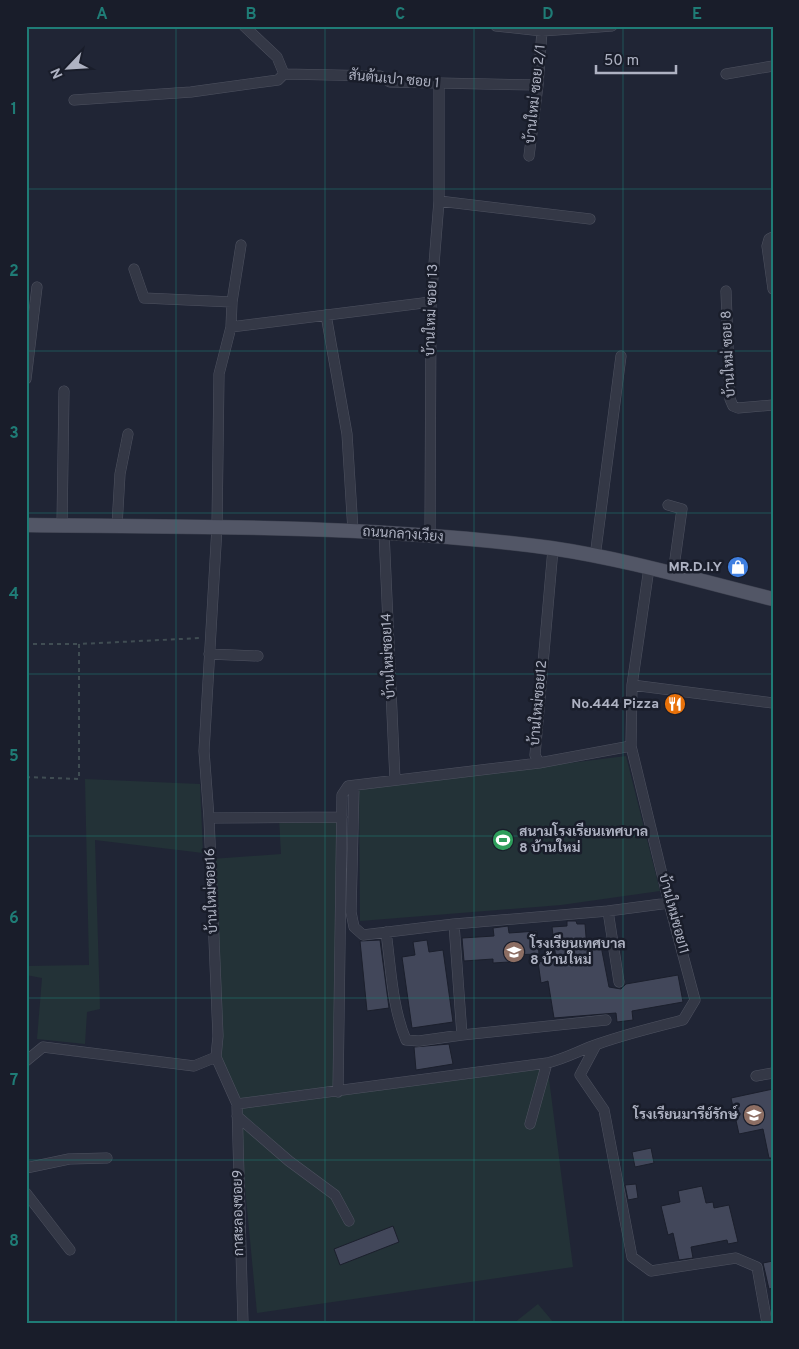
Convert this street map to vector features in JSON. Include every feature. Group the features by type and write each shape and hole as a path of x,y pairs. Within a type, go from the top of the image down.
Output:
{"main road":[{"name":"ถนนกลางเวียง","path":"26,525 384,532 553,548 649,568 773,599"}],"street":[{"path":"74,100 191,92 278,80 284,74 277,57 244,26"},
{"path":"496,26 542,32 612,26"},
{"name":"บ้านใหม่ ซอย 2/1","path":"529,156 538,85 542,32"},
{"path":"726,74 773,66"},
{"name":"สันต้นเปา ซอย 1","path":"284,74 380,76 390,82 538,85"},
{"name":"บ้านใหม่ ซอย 13","path":"430,536 431,302 439,201 439,84"},
{"path":"439,201 590,219"},
{"path":"773,237 769,240 767,246 773,289"},
{"name":"บ้านใหม่ซอย16","path":"216,1057 218,1036 209,818 204,752 208,654 217,528 219,374 231,327 232,302 241,245"},
{"path":"134,269 144,298 232,302"},
{"path":"26,379 37,287"},
{"name":"บ้านใหม่ ซอย 8","path":"726,291 730,399 732,406 738,408 773,405"},
{"path":"231,327 431,302"},
{"path":"326,315 348,434 353,532"},
{"path":"595,557 621,356"},
{"path":"62,526 64,390"},
{"path":"117,526 121,467 128,434"},
{"path":"668,505 682,509 672,574"},
{"name":"บ้านใหม่ซอย14","path":"384,532 395,780"},
{"name":"บ้านใหม่ซอย12","path":"553,548 535,755 539,763 632,746"},
{"name":"บ้านใหม่ซอย11","path":"237,1104 547,1063 564,1059 596,1045 683,1020 695,1000 669,903 632,746 632,684 649,568"},
{"path":"208,654 258,656"},
{"path":"632,684 773,704"},
{"path":"338,1092 342,795 348,786 539,763"},
{"path":"354,786 350,912 354,926 363,935 454,924 608,911 669,903"},
{"path":"209,818 342,817"},
{"path":"608,911 619,982"},
{"path":"454,924 462,1035"},
{"path":"386,932 398,1015 406,1040 419,1041 606,1020"},
{"path":"596,1045 580,1075 604,1110 632,1257 651,1271 736,1258 757,1267 766,1323"},
{"path":"26,1061 43,1047 194,1066 216,1057"},
{"name":"กาสะลองซอย9","path":"216,1057 237,1104 243,1323"},
{"path":"530,1124 547,1063"},
{"path":"756,1076 773,1073"},
{"path":"238,1116 290,1161 335,1195 349,1221"},
{"path":"26,1168 69,1159 107,1158"},
{"path":"26,1193 70,1250"}],"path":[{"path":"33,644 78,644 210,638"},
{"path":"26,777 79,779 78,644"}],"shaded area":[{"name":"สนามโรงเรียนเทศบาล 8 บ้านใหม่","path":"626,756 660,891 561,905 360,921 359,789"},
{"path":"85,779 200,784 203,853 95,840 100,1009 87,1012 85,1044 37,1039 42,978 26,975 26,966 89,965"},
{"path":"342,817 339,1090 547,1063 573,1267 257,1313 237,1104 216,1057 211,859 281,854 279,818"},
{"path":"538,1304 554,1323 514,1323"}],"building":[{"path":"567,921 585,924 587,949 601,946 609,987 621,989 626,984 678,975 683,1002 632,1011 633,1020 617,1022 616,1013 554,1018 548,981 541,983 538,962 556,959 552,927 567,926"},
{"path":"508,926 509,933 537,931 539,954 508,955 509,962 493,963 493,959 464,961 462,938 494,936 493,928"},
{"path":"380,940 389,1008 367,1011 360,941"},
{"path":"427,940 429,952 443,950 453,1022 412,1028 402,957 415,955 413,942"},
{"path":"449,1044 453,1064 416,1070 414,1047"},
{"name":"โรงเรียนมารีย์รักษ์","path":"773,1089 773,1158 769,1158 763,1129 739,1134 731,1098"},
{"path":"651,1148 654,1163 635,1167 632,1152"},
{"path":"636,1184 638,1198 628,1200 625,1185"},
{"path":"702,1186 706,1203 713,1202 714,1208 729,1205 738,1242 728,1244 727,1240 691,1247 693,1258 679,1260 673,1233 668,1235 661,1206 680,1202 678,1191"},
{"path":"393,1226 399,1242 340,1265 334,1249"},
{"path":"773,1261 773,1288 769,1289 763,1263"}],"place":[{"name":"MR.D.I.Y","path":"738,567"},
{"name":"No.444 Pizza","path":"675,704"},
{"name":"สนามโรงเรียนเทศบาล 8 บ้านใหม่","path":"503,840"},
{"name":"โรงเรียนเทศบาล 8 บ้านใหม่","path":"514,952"},
{"name":"โรงเรียนมารีย์รักษ์","path":"754,1115"}]}
